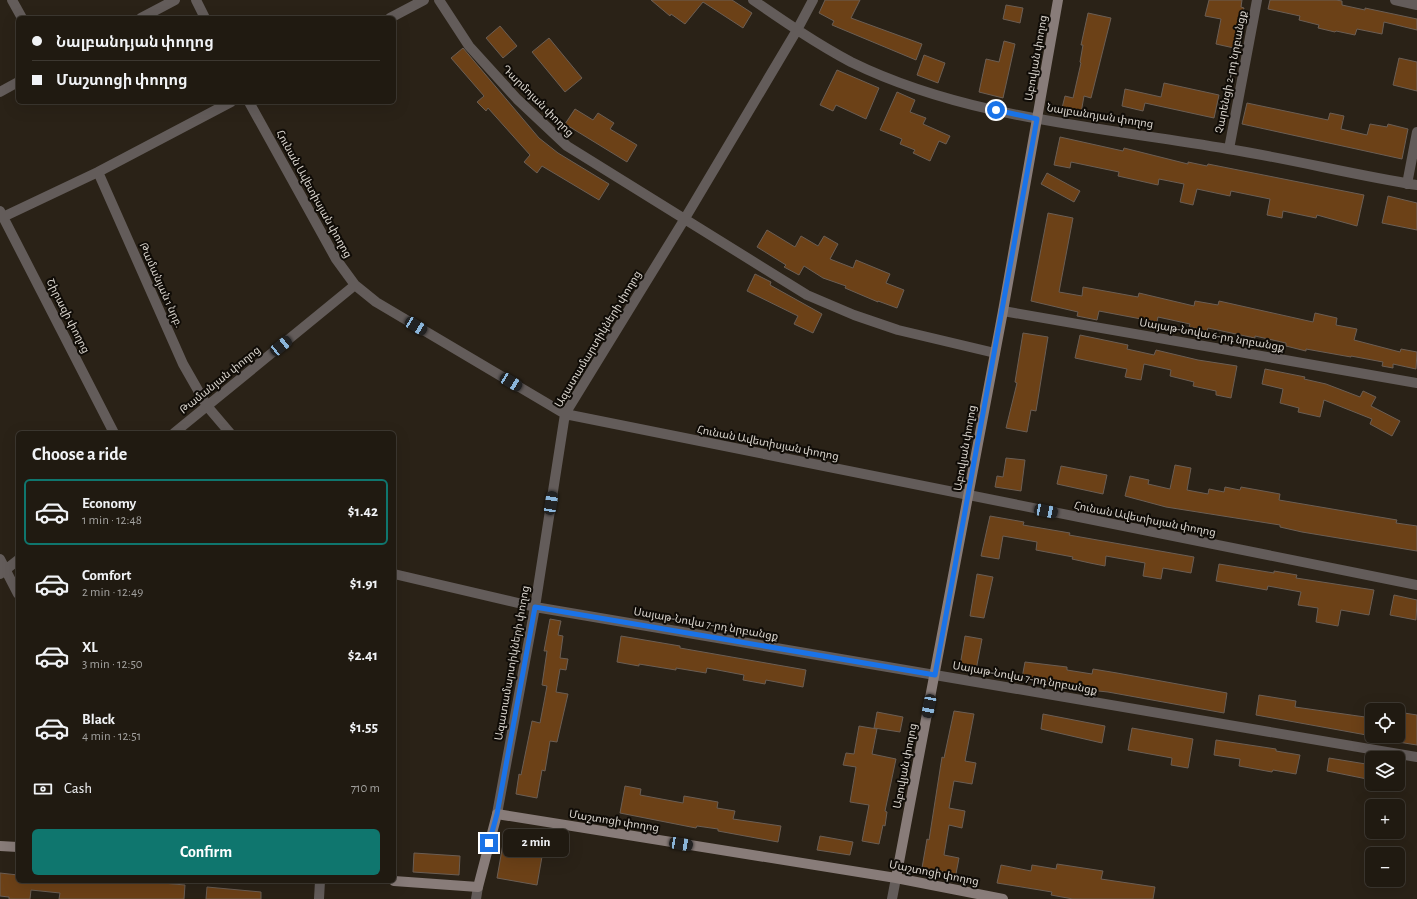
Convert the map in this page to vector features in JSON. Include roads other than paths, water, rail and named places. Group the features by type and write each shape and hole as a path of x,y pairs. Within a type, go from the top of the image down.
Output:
{"main road":[{"name":"Աբովյան փողոց","path":"896,878 995,353 1058,0"},
{"name":"Մաշտոցի փողոց","path":"497,814 896,878 1003,899"},
{"path":"396,881 478,887 497,814"},
{"path":"0,846 16,847"}],"street":[{"path":"12,0 21,16"},
{"path":"145,16 175,0"},
{"path":"196,0 204,16"},
{"path":"394,16 424,0"},
{"name":"Դարմոյան փողոց","path":"439,0 469,46 517,99 566,146 807,295 854,315 898,330 995,353"},
{"name":"Նալբանդյան փողոց","path":"753,0 797,30 851,62 912,87 982,107 1037,119 1229,149 1412,184"},
{"name":"Ազատամարտիկների փողոց","path":"497,814 535,607 565,414 684,220 797,30 813,0"},
{"name":"Չարենցի 2-րդ նրբանցք","path":"1229,149 1257,0"},
{"path":"1396,0 1417,5"},
{"path":"0,92 16,83"},
{"path":"2,214 98,172 227,104"},
{"name":"Հունան Ավետիսյան փողոց","path":"250,104 336,259 355,285 376,302 565,414 1417,585"},
{"path":"1412,184 1417,132"},
{"name":"Թամանյան 1 նրբ.","path":"98,172 183,364 207,406 228,431"},
{"name":"Շիրազի փողոց","path":"2,214 113,431"},
{"name":"Թամանյան փողոց","path":"176,431 355,285"},
{"name":"Սայաթ-Նովա 6-րդ նրբանցք","path":"1002,311 1417,382"},
{"path":"0,559 3,572 16,591"},
{"path":"3,572 16,562"},
{"name":"Սայաթ-Նովա 7-րդ նրբանցք","path":"396,574 535,607 1417,757"},
{"name":"Աբովյան փողոց","path":"892,899 896,878"},
{"path":"319,899 320,883"},
{"path":"476,899 478,887"}]}
